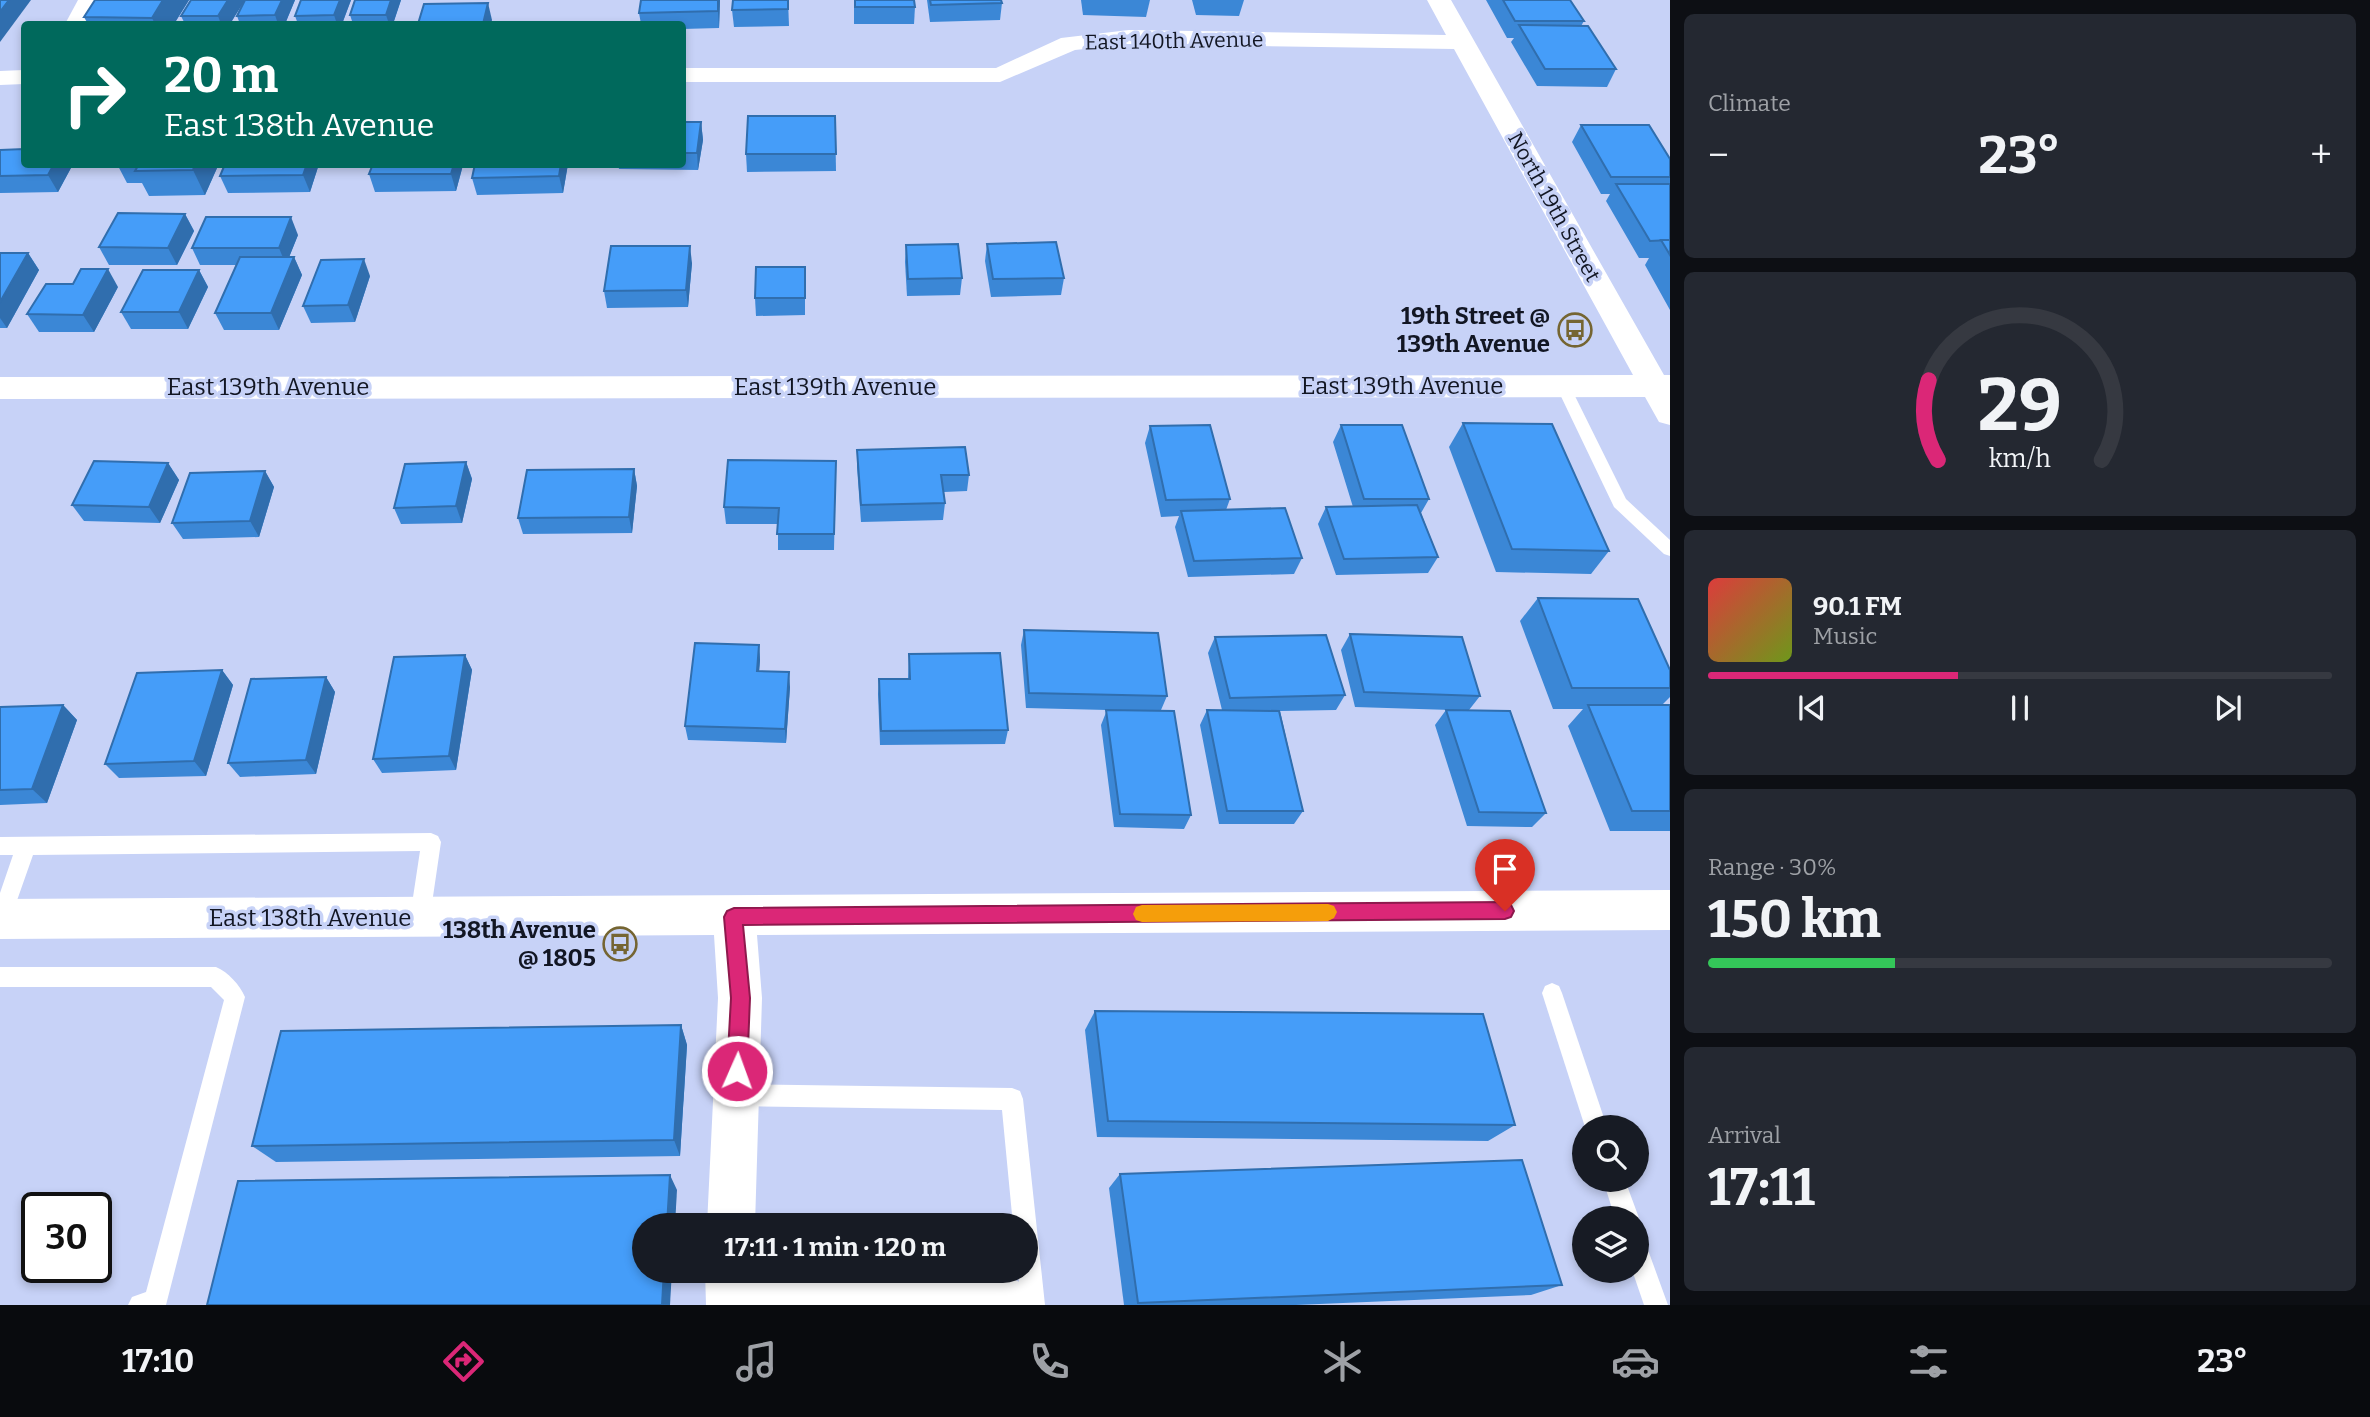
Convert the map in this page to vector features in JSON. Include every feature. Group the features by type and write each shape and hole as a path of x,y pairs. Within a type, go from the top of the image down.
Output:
{"street":[{"path":"78,21 90,0"},
{"name":"North 19th Street","path":"1439,0 1662,386 1670,414"},
{"name":"East 140th Avenue","path":"686,75 1000,75 1070,43 1129,37 1462,42"},
{"path":"0,78 21,78"},
{"name":"East 139th Avenue","path":"0,388 1662,386"},
{"name":"East 138th Avenue","path":"0,919 734,917 1670,909"},
{"path":"731,1213 740,998 734,917"},
{"path":"730,1283 729,1300 1015,1305"}],"lane":[{"path":"1563,386 1620,503 1670,550"},
{"path":"0,846 431,842 420,918"},
{"path":"0,919 26,846"},
{"path":"0,977 216,977 235,997 155,1302 140,1305"},
{"path":"1552,993 1592,1115"},
{"path":"736,1095 1013,1099 1024,1213"},
{"path":"1030,1283 1032,1305"},
{"path":"1648,1283 1656,1305"}],"building":[{"path":"0,0 9,0 0,12"},
{"path":"95,0 163,0 152,18 84,17"},
{"path":"191,0 228,0 218,16 181,16"},
{"path":"245,0 282,0 275,15 237,16"},
{"path":"301,0 340,0 334,15 295,16"},
{"path":"355,0 391,0 386,15 350,15"},
{"path":"641,0 718,0 718,11 639,13"},
{"path":"733,0 788,0 788,9 732,10"},
{"path":"855,0 914,0 915,7 855,7"},
{"path":"930,0 1001,0 1002,3 931,5"},
{"path":"1503,0 1570,0 1584,21 1515,21"},
{"path":"488,3 484,21 419,21 424,4"},
{"path":"1519,25 1588,26 1616,69 1545,69"},
{"path":"748,116 835,116 836,154 746,154"},
{"path":"686,122 701,122 697,153 686,153"},
{"path":"1581,125 1649,125 1670,159 1670,177 1611,177"},
{"path":"21,149 21,168 52,168 48,175 0,176 0,150"},
{"path":"137,168 194,168 193,170 135,171"},
{"path":"223,168 306,168 303,175 220,176"},
{"path":"371,168 453,168 451,174 369,174"},
{"path":"474,168 560,168 559,176 472,178"},
{"path":"1616,184 1670,184 1670,240 1650,241"},
{"path":"118,213 185,214 168,248 99,247"},
{"path":"206,217 291,217 279,248 192,248"},
{"path":"1661,240 1670,240 1670,255"},
{"path":"1056,242 1064,278 993,279 987,244"},
{"path":"958,244 962,278 908,279 906,245"},
{"path":"611,246 690,246 686,290 604,291"},
{"path":"0,253 28,253 0,302"},
{"path":"240,257 294,257 271,313 215,313"},
{"path":"364,259 348,305 303,306 321,260"},
{"path":"756,267 805,267 805,298 755,298"},
{"path":"81,269 108,269 83,315 27,314 46,284 73,284"},
{"path":"143,270 199,270 179,312 121,312"},
{"path":"1463,423 1552,424 1609,551 1512,549"},
{"path":"1210,425 1230,499 1166,500 1150,426"},
{"path":"1341,425 1402,425 1429,499 1364,499"},
{"path":"965,447 969,475 941,475 945,503 861,505 857,450"},
{"path":"728,460 836,461 834,534 777,534 779,508 724,507"},
{"path":"94,461 168,463 149,507 72,505"},
{"path":"466,462 456,506 394,508 405,464"},
{"path":"634,469 629,517 518,518 527,470"},
{"path":"265,471 250,521 172,523 190,473"},
{"path":"1417,505 1438,557 1344,559 1326,507"},
{"path":"1285,508 1302,558 1194,561 1181,511"},
{"path":"1538,598 1638,599 1670,670 1670,688 1572,688"},
{"path":"1024,630 1158,633 1167,696 1029,693"},
{"path":"1350,634 1462,637 1480,696 1364,692"},
{"path":"1326,635 1345,695 1230,698 1215,637"},
{"path":"695,643 759,645 757,671 789,672 785,729 685,726"},
{"path":"1000,653 1008,730 881,731 879,679 910,679 909,654"},
{"path":"465,655 449,756 373,759 394,657"},
{"path":"222,670 194,761 105,764 137,673"},
{"path":"326,677 306,760 228,763 251,679"},
{"path":"63,705 32,789 0,790 0,707"},
{"path":"1588,705 1670,705 1670,811 1632,811"},
{"path":"1106,710 1174,711 1191,815 1120,814"},
{"path":"1207,710 1279,711 1303,811 1227,811"},
{"path":"1446,710 1510,711 1546,813 1479,812"},
{"path":"1095,1011 1483,1014 1515,1125 1108,1121"},
{"path":"681,1025 674,1140 252,1146 281,1031"},
{"path":"1522,1160 1562,1285 1138,1303 1120,1174"},
{"path":"670,1175 668,1213 632,1213 632,1283 663,1283 662,1305 207,1305 238,1181"}],"slow traffic":[{"path":"1142,914 1328,912"}],"place":[{"name":"19th Street @ 139th Avenue","path":"1575,330"},
{"name":"138th Avenue @ 1805","path":"620,944"}],"route":[{"path":"737,1071 740,998 734,917 1505,911"}]}
